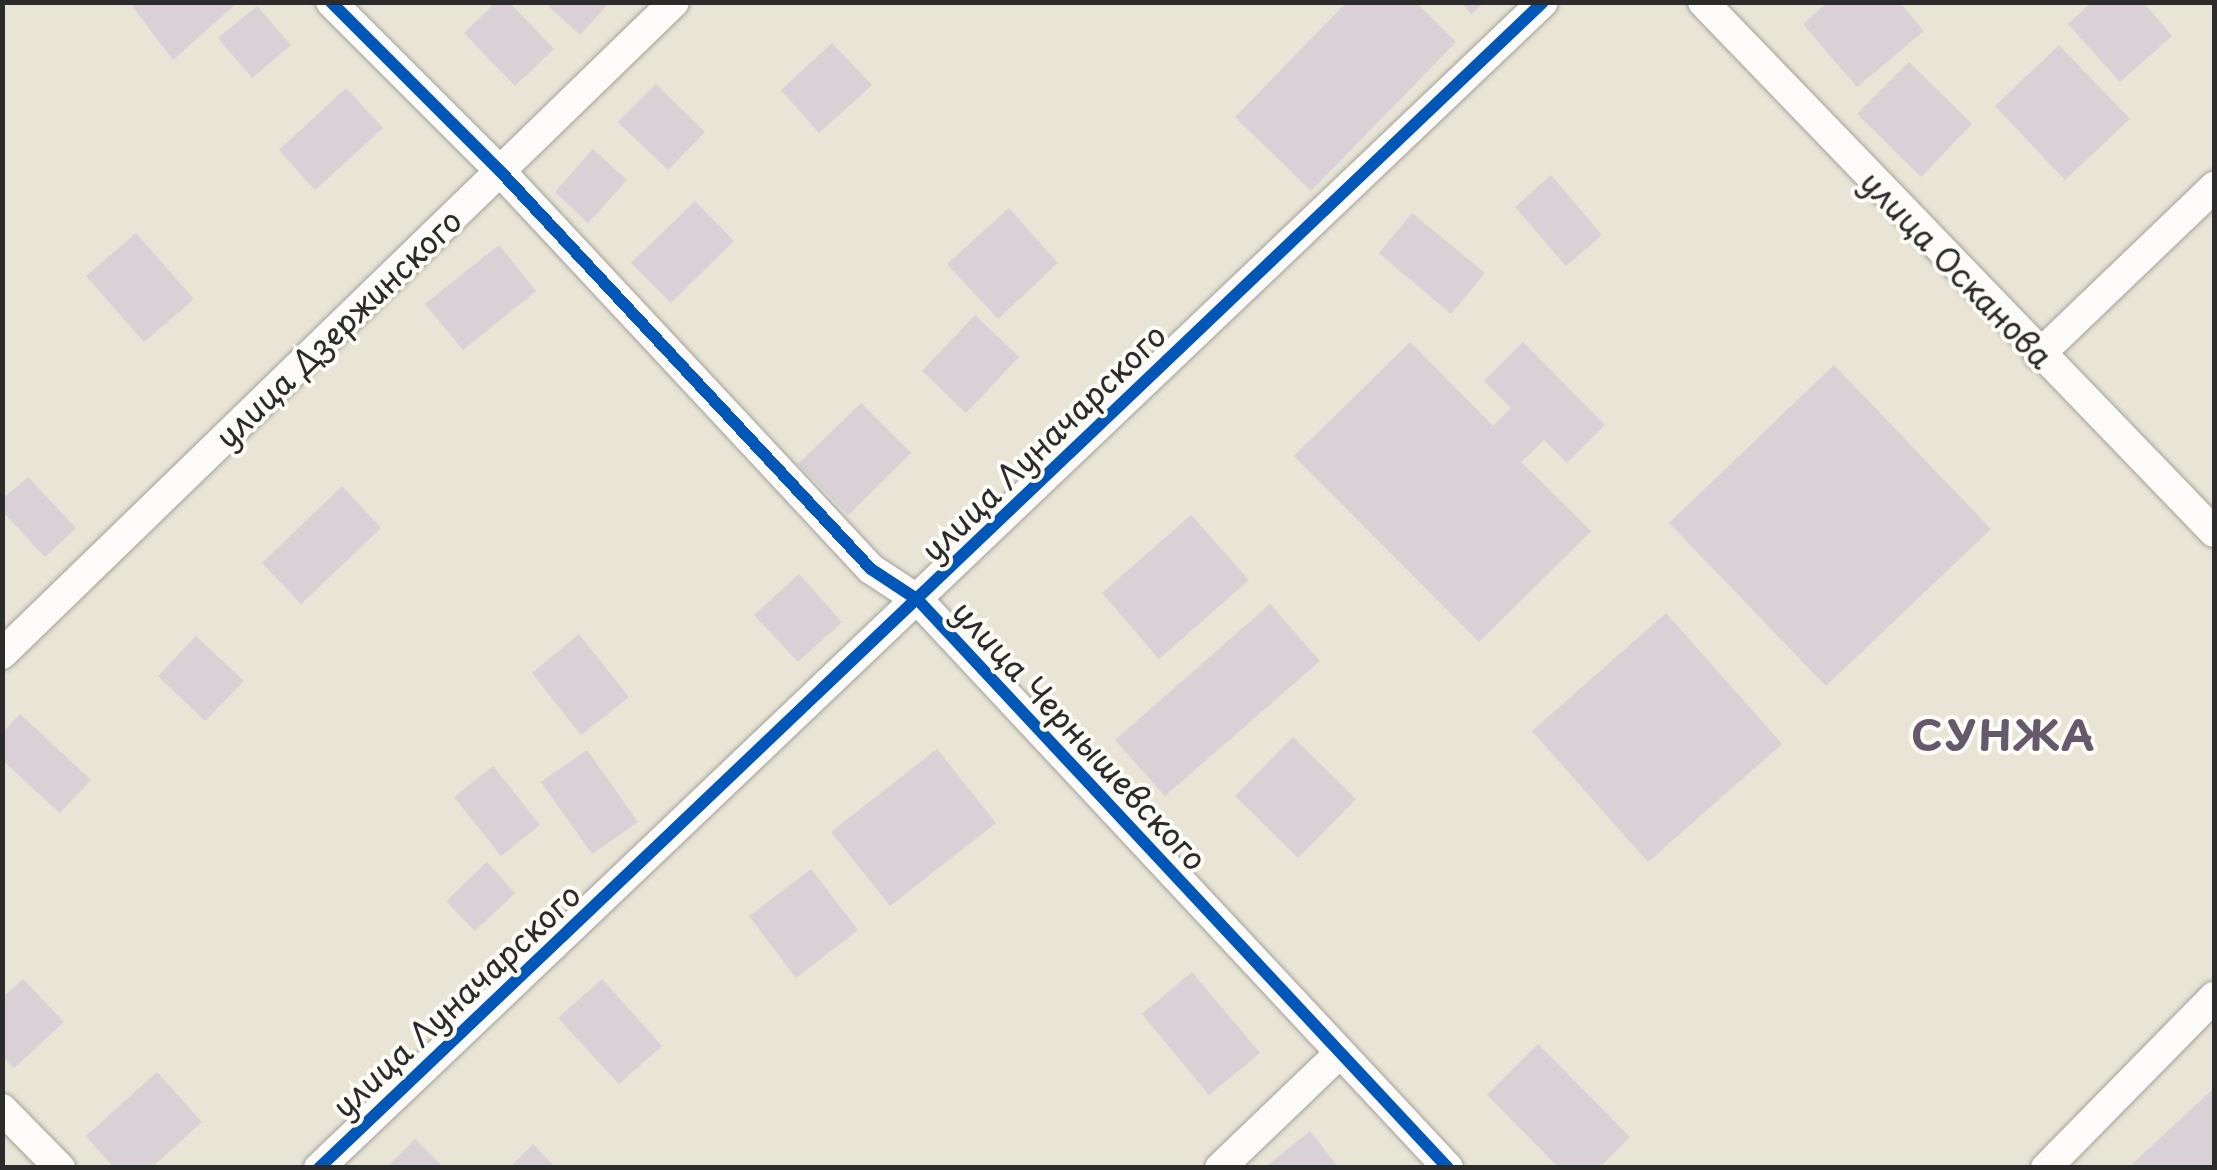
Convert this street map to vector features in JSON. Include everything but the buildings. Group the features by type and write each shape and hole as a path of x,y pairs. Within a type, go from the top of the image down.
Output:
{"street":[{"name":"улица Чернышевского","path":"331,2 500,171 871,569 918,600 1448,1168"},
{"name":"улица Дзержинского","path":"2,654 674,2"},
{"name":"улица Луначарского","path":"319,1168 1543,2"},
{"name":"улица Осканова","path":"1703,2 2039,355 2214,532"},
{"path":"2039,355 2214,187"},
{"path":"2046,1168 2214,997"},
{"path":"1220,1168 1339,1054"},
{"path":"2,1109 60,1168"}],"cycle path":[{"path":"331,2 500,171 871,569 918,600 1448,1168"},
{"path":"319,1168 1543,2"}],"district":[{"name":"СУНЖА","path":"2004,734"}]}
